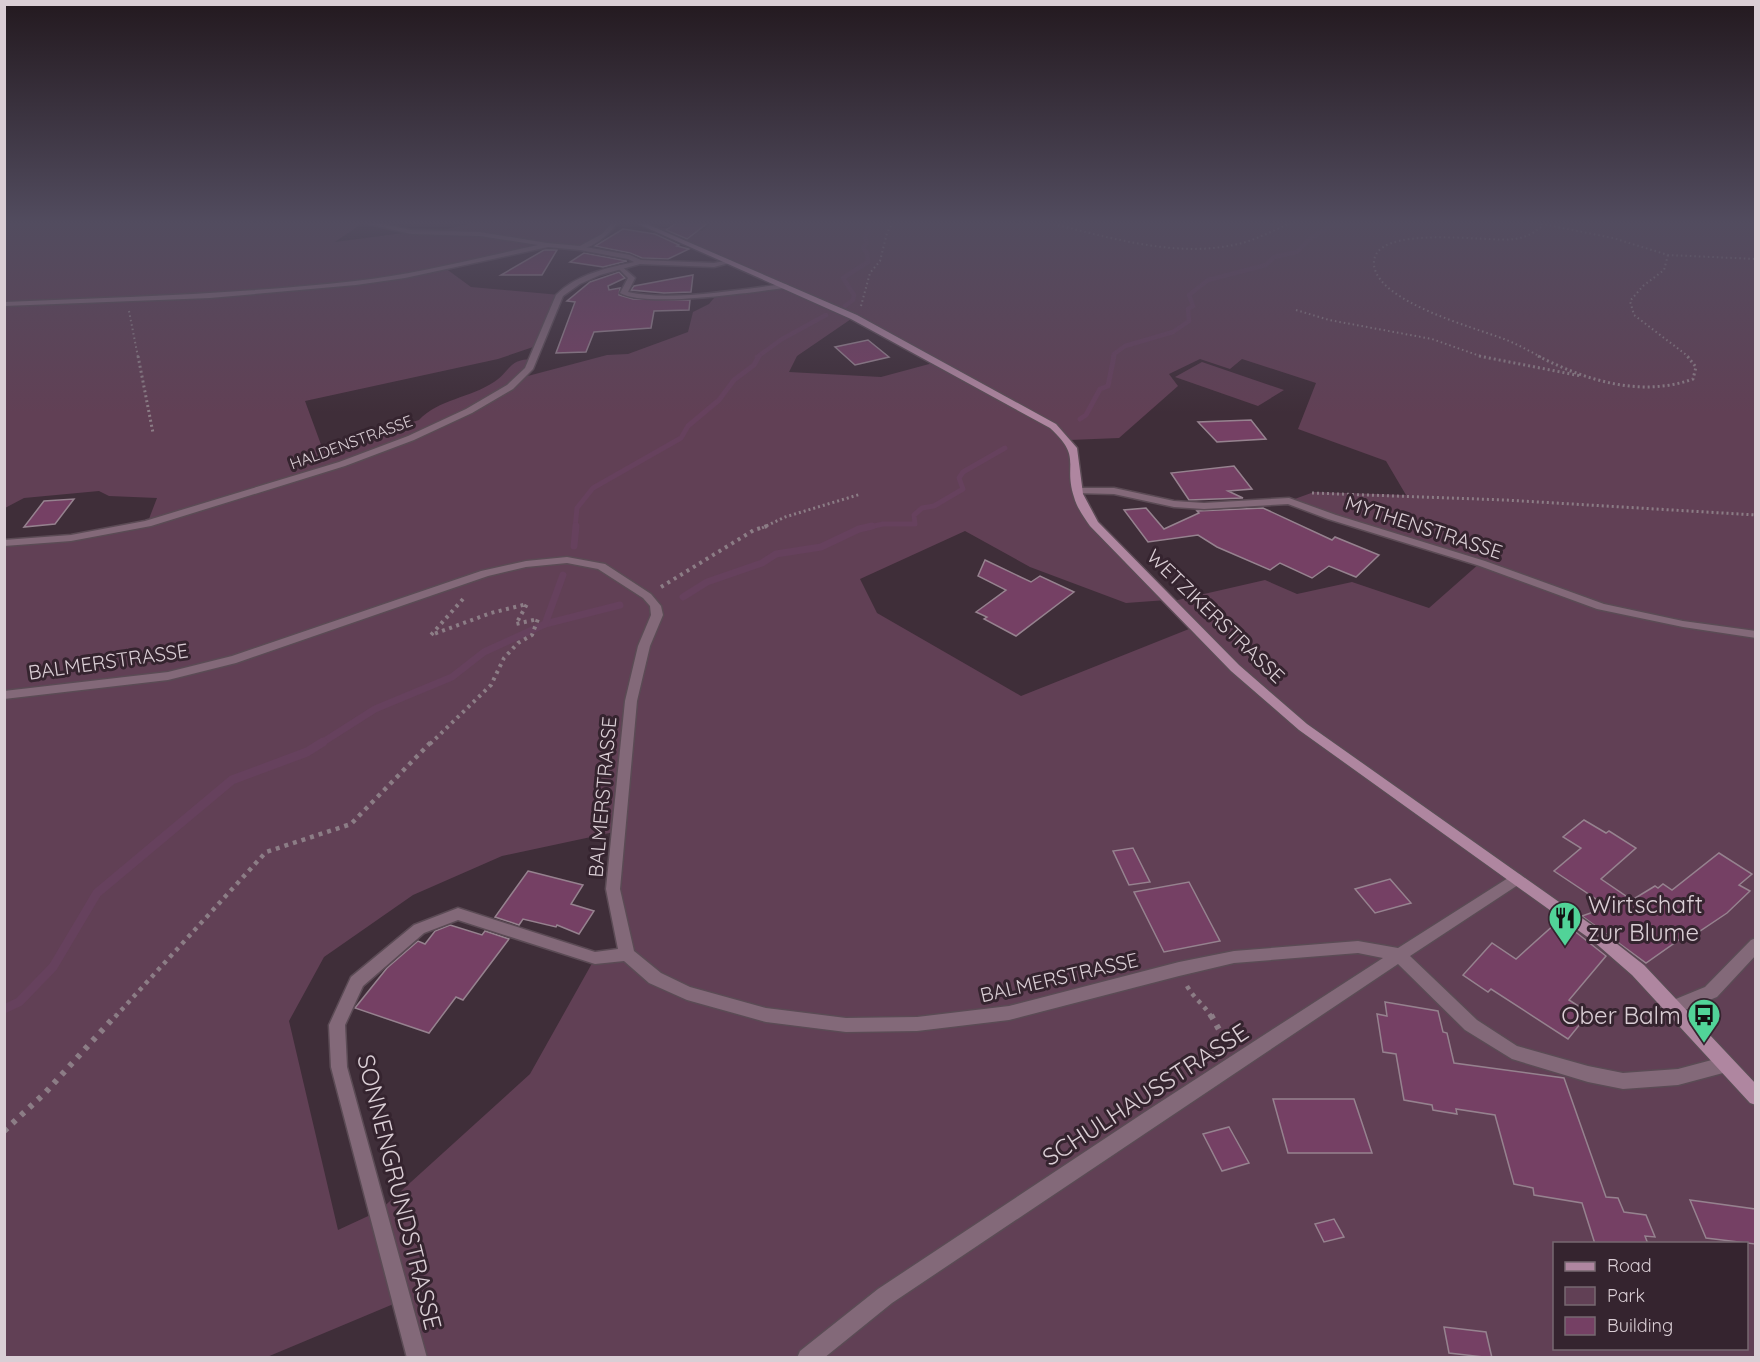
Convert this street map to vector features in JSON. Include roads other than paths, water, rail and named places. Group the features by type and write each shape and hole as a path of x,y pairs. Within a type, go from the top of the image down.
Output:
{"street":[{"path":"4,304 210,296 327,286"},
{"name":"HALDENSTRASSE","path":"4,543 71,538 159,521 342,464 469,411 523,377 529,369 560,295 573,286"},
{"path":"628,286 624,293 631,296 684,295 785,286"},
{"name":"WETZIKERSTRASSE","path":"785,286 854,317 1053,426 1069,440 1077,457 1077,491 1084,509 1094,524 1235,668 1303,727 1598,937 1638,970 1723,1065 1755,1097"},
{"name":"MYTHENSTRASSE","path":"1077,491 1114,491 1174,504 1204,506 1289,501 1332,517 1480,563 1601,607 1683,624 1755,635"},
{"name":"BALMERSTRASSE","path":"4,695 168,676 236,659 485,573 525,564 567,560 601,566 647,596 655,606 657,615 644,646 631,701 613,889 627,954 655,978 687,993 766,1015 846,1025 916,1024 1009,1013 1234,957 1358,947 1399,955"},
{"name":"SCHULHAUSSTRASSE","path":"807,1358 885,1296 1516,879"},
{"name":"SONNENGRUNDSTRASSE","path":"417,1358 339,1067 337,1025 357,982 418,929 458,915 595,958 627,954"},
{"path":"1672,1008 1711,992 1755,944"},
{"path":"1399,955 1471,1025 1512,1052 1587,1074 1623,1081 1678,1077 1723,1065"}],"waterway":[{"path":"845,306 853,300 854,295 848,286"},
{"path":"1113,357 1125,346 1173,332 1189,321 1188,309 1193,306 1189,295 1201,286"},
{"path":"757,357 782,339 826,315"},
{"path":"575,528 577,508 593,488 681,438 688,426 719,400 734,380 754,365 759,356"},
{"path":"1080,419 1086,415 1100,389 1108,386 1114,356"},
{"path":"865,528 883,524 915,524 914,515 922,508 934,506 963,489 959,478 963,472 1005,448"},
{"path":"574,546 576,526"},
{"path":"683,597 707,582 762,563 776,554 821,547 859,529 872,526"},
{"path":"545,624 563,575"},
{"path":"545,624 620,605"},
{"path":"320,744 375,709 452,677 484,652 545,624"},
{"path":"4,1009 19,1002 53,967 97,893 232,780 307,752 323,742"}],"place":[{"name":"Wirtschaft zur Blume","path":"1565,947"},
{"name":"Ober Balm","path":"1704,1044"}]}
